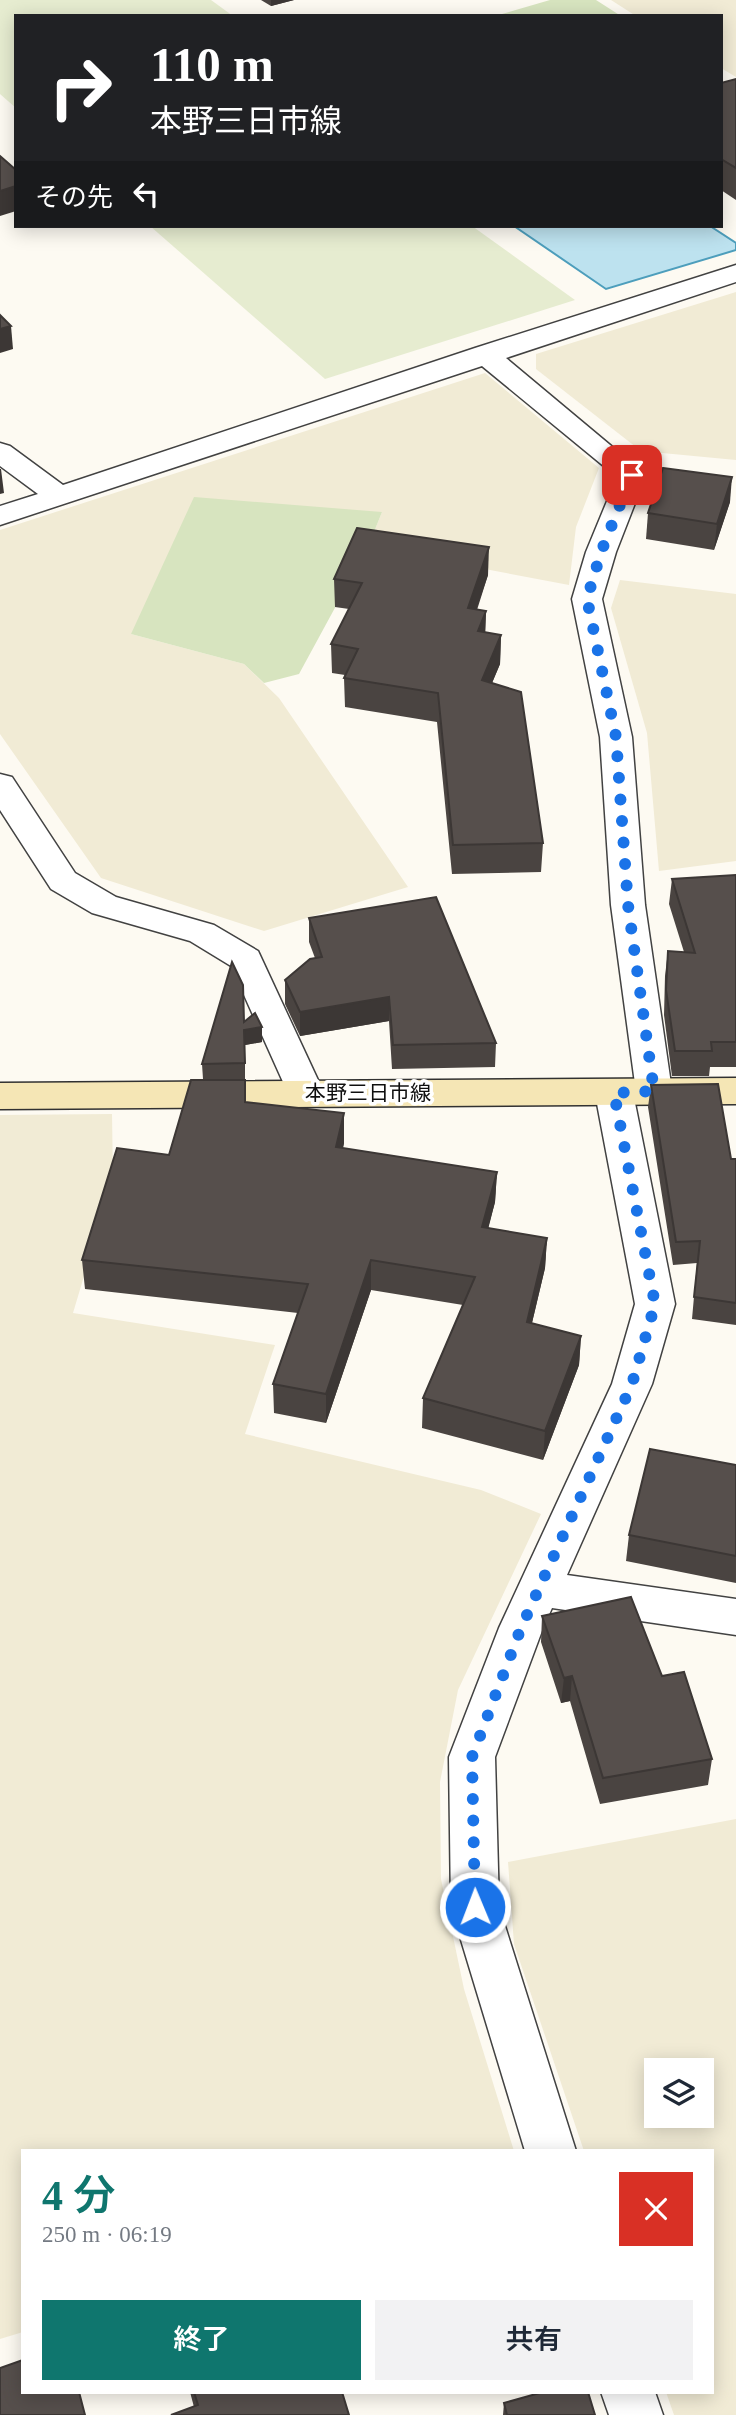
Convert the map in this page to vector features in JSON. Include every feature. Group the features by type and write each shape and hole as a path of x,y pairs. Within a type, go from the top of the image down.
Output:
{"main road":[{"name":"本野三日市線","path":"0,1096 736,1091"}],"street":[{"path":"0,516 736,273"},
{"path":"485,354 632,475 601,552 587,599 616,737 628,905 634,1092 655,1304 632,1384 521,1628 472,1757 475,1907 550,2149"},
{"path":"0,452 59,496"},
{"path":"0,783 63,881 103,905 202,933 246,959 305,1093"},
{"path":"540,1589 736,1617"},
{"path":"629,2394 636,2415"}],"shaded area":[{"path":"611,0 736,0 736,77 723,69 723,14 633,14"},
{"path":"736,292 736,460 641,451 536,369 536,354"},
{"path":"485,373 599,468 576,527 569,585 368,547 382,512 131,634 244,664 279,698 408,887 264,931 101,878 0,734 0,530"},
{"path":"620,580 736,594 736,861 659,871 647,733 611,608"},
{"path":"112,1114 113,1179 73,1313 275,1345 245,1434 481,1490 541,1514 458,1690 440,1782 441,1879 464,1989 513,2149 21,2149 21,2333 0,2339 0,1115"},
{"path":"736,1819 736,2415 674,2415 667,2394 714,2394 714,2149 583,2149 514,1944 508,1862"}],"green space":[{"path":"0,0 211,0 230,14 14,14 14,106 0,94"},
{"path":"550,0 596,0 618,14 502,14"},
{"path":"152,228 475,228 575,300 325,379"},
{"path":"194,497 382,512 368,547 299,674 264,683 244,664 131,634"}],"water":[{"path":"517,228 713,228 736,243 736,250 606,289"}],"building":[{"path":"736,79 736,168 723,160 723,82"},
{"path":"0,156 14,168 14,187 0,191"},
{"path":"0,315 11,326 0,329"},
{"path":"663,468 732,477 717,524 648,513"},
{"path":"357,528 489,547 468,608 486,611 478,631 501,635 482,680 521,692 543,843 453,845 438,693 344,678 358,649 331,644 362,583 334,579"},
{"path":"736,875 736,1042 711,1042 712,1051 675,1051 666,990 668,951 695,953 672,879"},
{"path":"436,897 496,1043 393,1045 389,997 300,1012 285,980 310,959 322,957 309,918"},
{"path":"232,962 243,985 244,1022 255,1013 262,1027 244,1030 245,1063 202,1064"},
{"path":"191,1080 245,1080 245,1102 344,1113 336,1147 497,1172 482,1227 547,1238 527,1322 581,1336 545,1431 423,1398 475,1277 371,1260 326,1394 273,1384 308,1284 82,1260 117,1148 169,1155"},
{"path":"718,1084 731,1159 736,1159 736,1303 694,1297 700,1241 676,1242 651,1085"},
{"path":"650,1449 736,1465 736,1556 629,1535"},
{"path":"631,1597 662,1676 684,1672 712,1759 603,1778 572,1676 564,1678 542,1616"},
{"path":"21,2361 21,2394 80,2394 85,2415 0,2415 0,2368"},
{"path":"195,2394 343,2394 349,2415 171,2415 198,2405"},
{"path":"536,2394 589,2394 595,2415 507,2415 504,2403"}],"route":[{"path":"475,1907 472,1757 521,1628 632,1384 655,1304 614,1093 654,1091 628,905 616,737 587,599 601,552 632,475"}]}
